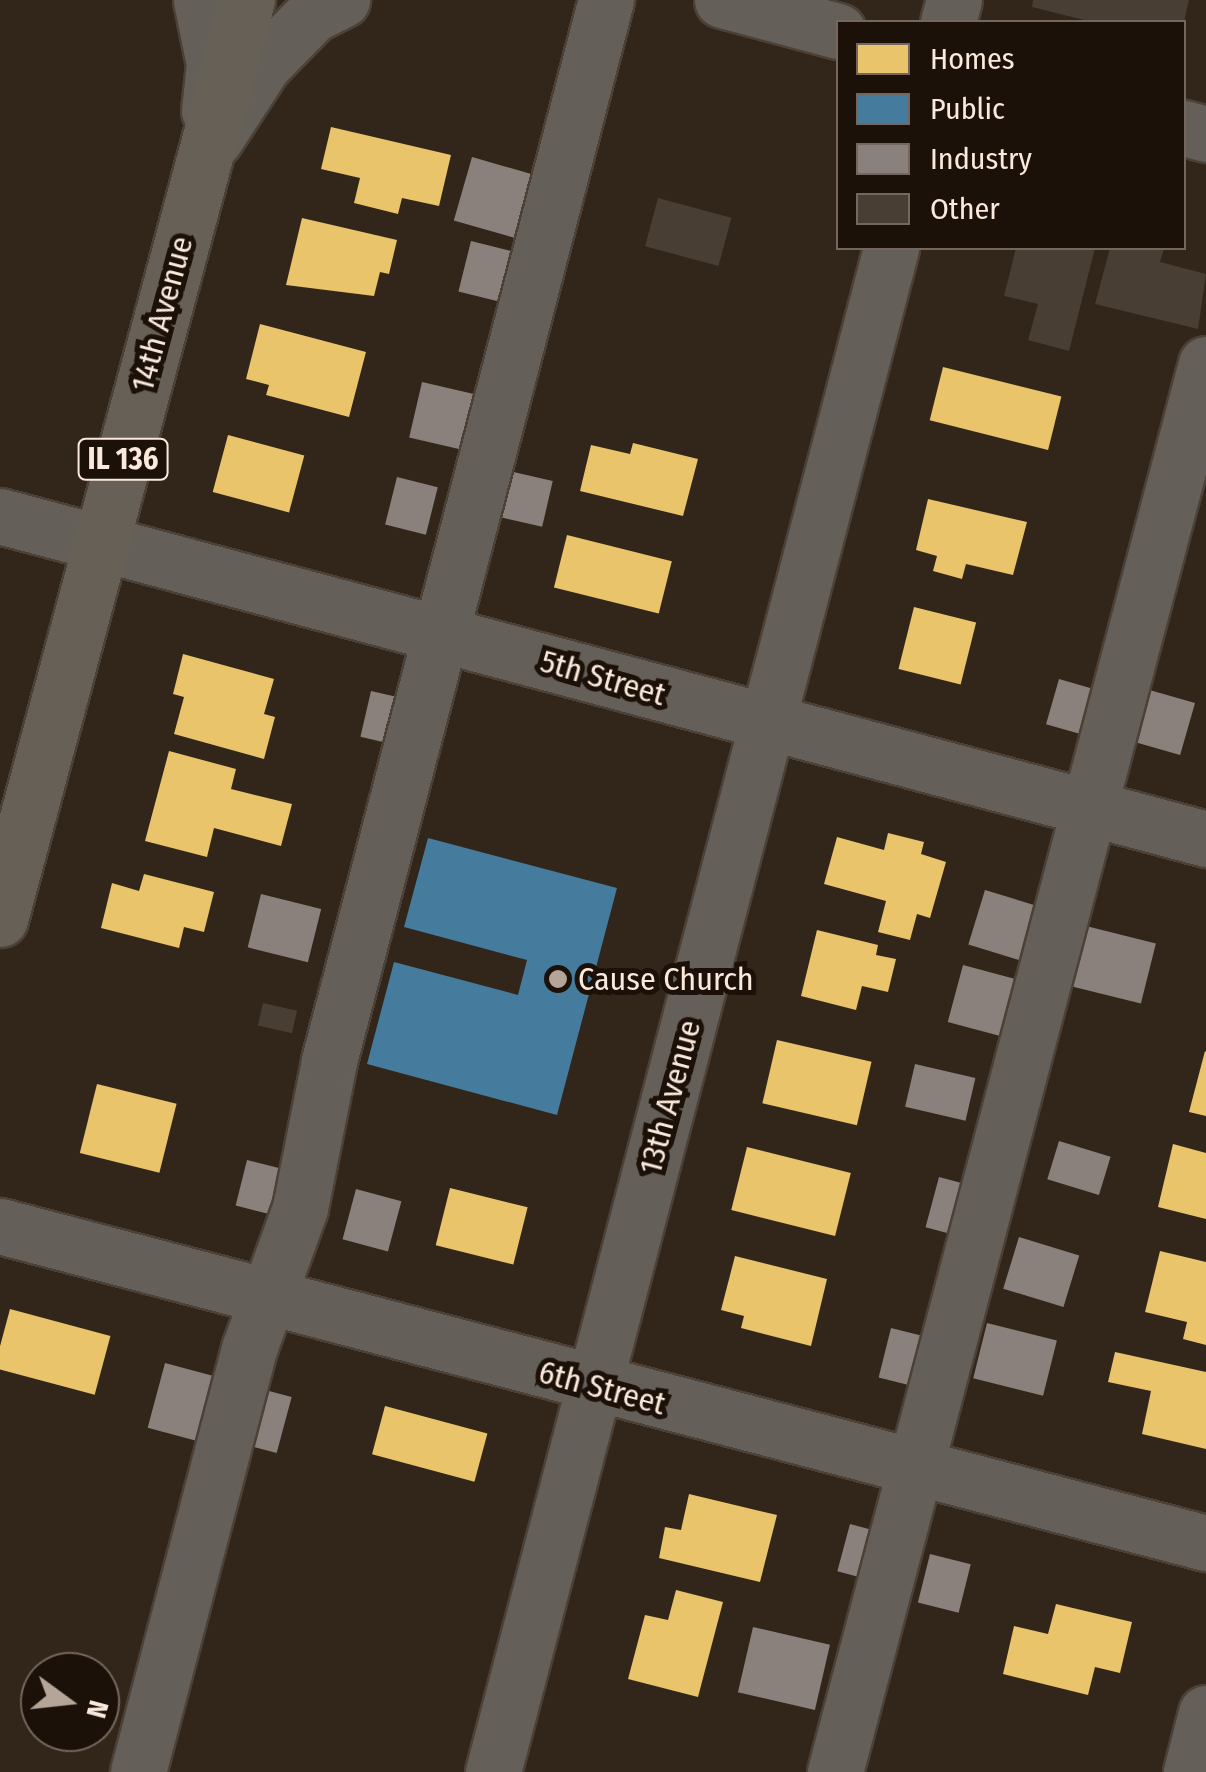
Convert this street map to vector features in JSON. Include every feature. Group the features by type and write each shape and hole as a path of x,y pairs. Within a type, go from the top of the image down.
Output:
{"main road":[{"name":"14th Avenue","path":"0,919 247,0"}],"street":[{"path":"201,0 214,64 205,154"},
{"path":"205,154 262,64 312,15 342,0"},
{"path":"138,1772 249,1348 300,1208 329,1061 606,0"},
{"path":"722,0 836,31"},
{"name":"13th Avenue","path":"493,1772 889,250"},
{"path":"835,1772 1206,364"},
{"name":"5th Street","path":"0,516 1206,839"},
{"name":"6th Street","path":"0,1226 916,1472 1206,1543"},
{"path":"1191,1772 1206,1713"}],"building: Homes":[{"path":"331,127 451,155 439,206 402,198 398,214 354,203 360,178 321,169"},
{"path":"302,218 397,240 389,274 380,272 374,296 286,285"},
{"path":"260,324 366,352 349,417 266,395 269,385 246,379"},
{"path":"943,367 1061,397 1048,450 930,420"},
{"path":"228,435 304,455 289,512 213,492"},
{"path":"633,443 698,459 683,516 580,491 591,445 630,454"},
{"path":"928,499 1027,522 1013,575 966,564 962,579 933,571 937,556 916,550"},
{"path":"567,535 672,561 659,614 554,587"},
{"path":"914,607 976,622 961,685 899,669"},
{"path":"183,654 274,679 264,714 275,717 264,759 174,734 184,697 173,694"},
{"path":"169,751 236,769 231,789 292,804 281,846 214,828 207,857 145,841"},
{"path":"888,833 924,842 921,854 946,862 930,918 917,914 910,940 878,932 886,901 824,884 837,837 884,850"},
{"path":"144,874 214,892 204,932 184,927 179,948 101,928 112,883 139,891"},
{"path":"817,930 878,945 876,955 896,959 888,992 862,986 856,1010 801,996"},
{"path":"777,1040 872,1062 857,1125 762,1103"},
{"path":"1206,1052 1206,1116 1189,1112"},
{"path":"97,1084 177,1104 159,1173 80,1153"},
{"path":"1173,1144 1206,1153 1206,1219 1158,1207"},
{"path":"747,1147 851,1173 835,1236 731,1210"},
{"path":"450,1188 528,1207 513,1265 436,1245"},
{"path":"1160,1251 1206,1262 1206,1345 1183,1339 1187,1322 1145,1312"},
{"path":"735,1256 827,1279 811,1346 741,1328 744,1316 721,1310"},
{"path":"10,1309 110,1336 95,1395 0,1369 0,1346"},
{"path":"1115,1352 1206,1372 1206,1449 1142,1434 1151,1391 1108,1382"},
{"path":"385,1406 487,1433 474,1482 372,1454"},
{"path":"689,1494 777,1515 760,1582 659,1558 665,1527 681,1530"},
{"path":"676,1590 723,1602 698,1697 628,1679 645,1615 668,1620"},
{"path":"1056,1604 1132,1622 1120,1673 1095,1667 1088,1695 1003,1674 1014,1626 1048,1634"}],"building: Public":[{"name":"Cause Church","path":"428,838 617,888 557,1115 367,1064 394,962 518,995 527,960 404,927"}],"building: Industry":[{"path":"472,157 544,178 526,241 454,220"},
{"path":"471,241 519,253 506,303 458,291"},
{"path":"422,382 482,396 470,451 409,438"},
{"path":"505,470 553,481 542,527 494,516"},
{"path":"397,477 438,487 426,535 385,525"},
{"path":"1059,679 1101,691 1088,736 1046,724"},
{"path":"1146,689 1195,703 1180,755 1131,741"},
{"path":"371,691 406,699 396,745 360,737"},
{"path":"985,890 1047,909 1030,964 968,945"},
{"path":"261,894 321,909 308,962 248,947"},
{"path":"1086,926 1156,943 1141,1004 1071,986"},
{"path":"963,965 1025,982 1010,1039 948,1022"},
{"path":"915,1064 975,1078 966,1121 905,1107"},
{"path":"1059,1141 1111,1157 1099,1195 1047,1179"},
{"path":"247,1160 287,1170 275,1216 236,1206"},
{"path":"939,1177 973,1186 959,1236 926,1227"},
{"path":"356,1189 401,1201 388,1251 343,1239"},
{"path":"1019,1237 1079,1255 1063,1307 1003,1289"},
{"path":"987,1323 1057,1340 1043,1396 973,1378"},
{"path":"891,1328 927,1337 915,1386 879,1377"},
{"path":"165,1363 220,1378 203,1442 148,1428"},
{"path":"254,1387 292,1397 277,1453 239,1443"},
{"path":"850,1524 880,1532 867,1579 837,1571"},
{"path":"930,1554 971,1564 959,1613 918,1603"},
{"path":"753,1627 830,1645 815,1710 738,1692"}],"building: Other":[{"path":"1033,0 1189,0 1184,20 1084,20 1032,7"},
{"path":"658,198 731,218 718,266 645,246"},
{"path":"1016,250 1094,250 1069,351 1028,340 1038,304 1004,296"},
{"path":"1109,250 1163,250 1160,262 1206,274 1198,329 1095,304"},
{"path":"263,1003 297,1011 292,1033 258,1025"}],"place":[{"name":"Cause Church","path":"558,979"}]}
